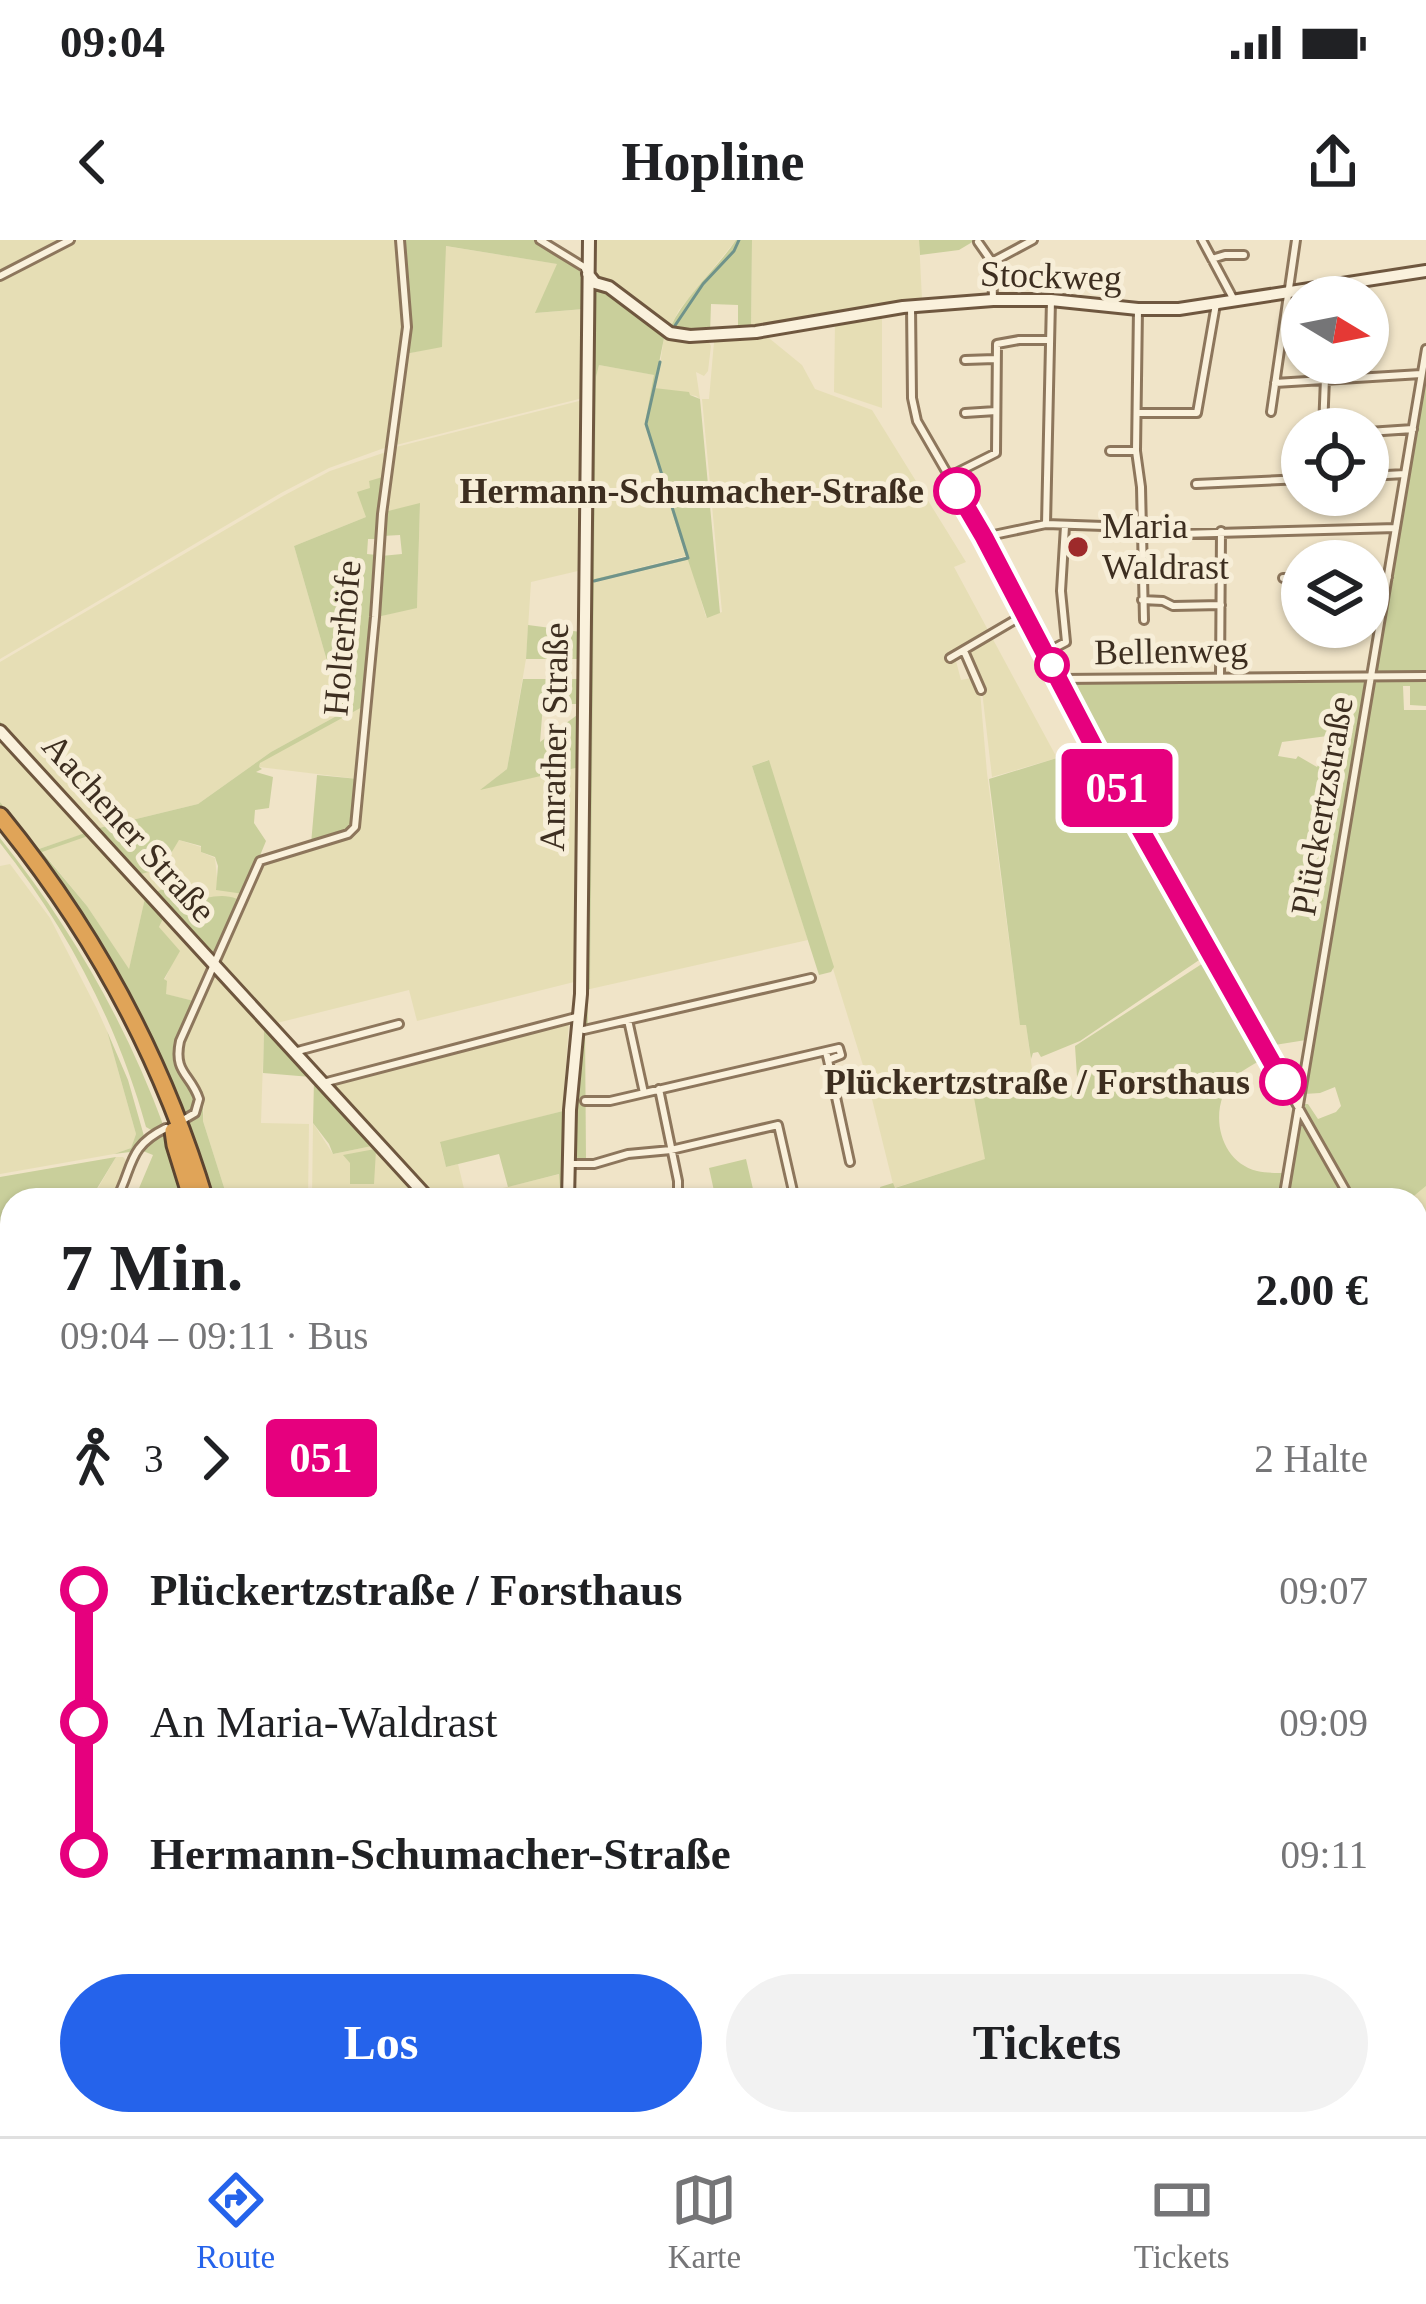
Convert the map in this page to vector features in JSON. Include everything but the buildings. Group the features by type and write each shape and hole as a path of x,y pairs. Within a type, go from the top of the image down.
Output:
{"highway":[{"path":"0,817 65,904 125,1004 173,1109 195,1188"},
{"path":"0,829 89,956 174,1126 194,1188"}],"street":[{"path":"0,276 70,240"},
{"name":"Holterhöfe","path":"215,966 260,861 348,834 355,827 382,514 407,327 400,240"},
{"path":"540,240 587,271 589,240"},
{"path":"992,262 1033,240"},
{"path":"1202,240 1234,300"},
{"path":"1290,276 1296,240"},
{"path":"978,242 992,262 993,301"},
{"path":"1212,259 1244,256"},
{"name":"Stockweg","path":"587,271 595,283 610,287 672,333 707,336 911,306 1051,300 1179,309 1281,294"},
{"name":"Anrather Straße","path":"568,1188 571,1100 582,1023 587,271"},
{"name":"Stockweg","path":"1389,277 1426,272"},
{"path":"1046,524 1051,300"},
{"path":"1137,413 1197,412 1216,303"},
{"path":"911,306 912,398 917,421 1095,749 1344,1188"},
{"path":"1138,309 1136,452 1144,620"},
{"path":"1271,412 1281,338"},
{"path":"948,476 996,453 997,344 1049,340"},
{"name":"Plückertzstraße","path":"1389,571 1426,350"},
{"path":"965,361 995,359"},
{"path":"1389,376 1422,374"},
{"path":"1275,383 1281,382"},
{"path":"965,413 996,411"},
{"path":"1389,431 1413,429"},
{"path":"1110,452 1136,452"},
{"path":"1389,475 1405,474"},
{"path":"1196,484 1281,480"},
{"path":"984,537 1046,524 1104,526 1142,535 1396,528"},
{"path":"1046,653 1066,642 1060,591 1065,524"},
{"path":"1220,677 1221,531"},
{"path":"1142,600 1173,606 1221,605"},
{"path":"950,658 1025,614"},
{"name":"Plückertzstraße","path":"1285,1188 1376,648"},
{"path":"964,651 981,690"},
{"name":"Bellenweg","path":"1060,680 1426,676"},
{"name":"Aachener Straße","path":"0,731 419,1188"},
{"path":"121,1188 147,1137 196,1111 200,1099 180,1069 179,1046 215,966"},
{"path":"323,1083 582,1023 628,1020 812,978"},
{"path":"628,1020 644,1093"},
{"path":"294,1052 399,1024"},
{"path":"585,1101 610,1101 827,1056 850,1162"},
{"path":"658,1089 678,1188"},
{"path":"568,1164 671,1150 778,1125 792,1188"}],"shaded area":[{"path":"0,240 61,240 0,272"},
{"path":"73,240 399,240 406,327 388,443 281,493 0,659 0,279"},
{"path":"597,240 736,240 679,310 670,328 597,277"},
{"path":"752,240 919,240 922,299 751,331"},
{"path":"445,246 558,264 536,313 584,309 583,398 392,446 405,354 442,346"},
{"path":"882,313 882,408 834,392 835,322"},
{"path":"764,334 802,365 815,389 872,410 966,562 954,567 1057,758 992,777 982,691 967,654 949,657 948,664 956,661 961,680 976,677 980,691 1020,1024 1026,1024 1033,1076 980,1084 986,1159 894,1188 866,1075 768,760 752,766 808,940 590,989 594,582 689,560 706,617 722,612 702,399 709,399 717,338"},
{"path":"664,337 707,339 711,346 708,371 704,376 696,372 700,399 653,388"},
{"path":"599,365 655,375 645,423 686,556 594,579 596,377"},
{"path":"583,400 582,570 531,582 526,659 507,769 483,788 580,767 578,981 417,1021 409,990 277,1023 219,963 263,861 353,832 377,617 417,607 420,504 384,512 392,448"},
{"path":"389,451 386,476 369,482 366,517 294,546 342,713 271,752 198,804 99,828 0,720 0,662 283,496 330,471"},
{"path":"361,706 358,779 259,767 261,761"},
{"path":"0,739 86,833 39,849 0,802"},
{"path":"88,835 145,898 129,970 87,906 42,851"},
{"path":"179,840 215,858 217,878 244,894 239,905 185,901 171,886 156,892 149,886 140,873 156,870 157,860"},
{"path":"10,864 50,918 97,1009 136,1134 131,1148 114,1154 0,1174 0,866"},
{"path":"164,918 208,967 194,1001 165,994 164,981 176,955 159,927"},
{"path":"213,974 264,1029 261,1123 309,1124 308,1188 224,1188 203,1121 204,1099 181,1057"},
{"path":"569,1021 563,1111 440,1143 446,1167 458,1164 464,1188 426,1188 330,1081"},
{"path":"313,1123 333,1154 372,1146 410,1188 312,1188"},
{"path":"116,1157 123,1157 128,1162 117,1188 98,1188"},
{"path":"560,1174 560,1188 503,1188"}],"green space":[{"path":"402,240 535,240 585,270 584,309 535,313 557,264 446,246 442,347 405,354"},
{"path":"736,240 752,240 751,331 738,332 738,305 711,304 710,334 670,328 684,304"},
{"path":"919,240 974,241 959,250 920,255"},
{"path":"608,289 670,337 664,338 654,388 689,392 700,399 720,613 707,618 688,560 594,582 586,1160 574,1157 572,1151 591,291","holes":["599,365 654,375 645,423 686,557 594,579"]},
{"path":"1426,369 1426,673 1375,674 1379,648 1389,648 1389,590"},
{"path":"386,476 378,539 368,539 367,554 377,555 364,706 260,763 262,769 256,772 273,777 269,808 255,810 254,823 266,841 244,894 216,890 215,857 201,852 201,846 179,840 167,860 158,860 156,870 141,874 156,892 172,885 178,898 237,899 239,905 213,959 0,721 99,828 198,804 271,752 342,713 294,546 366,517 357,492 370,488 369,481"},
{"path":"420,503 417,608 377,617 381,556 402,554 400,535 382,536 384,512"},
{"path":"528,625 581,632 581,659 526,659"},
{"path":"1426,678 1426,706 1410,705 1410,686 1403,686 1404,710 1426,710 1424,1188 1346,1188 1302,1110 1308,1104 1318,1119 1341,1106 1335,1087 1304,1094 1375,679"},
{"path":"523,679 581,679 581,704 543,704 540,742 580,713 580,767 480,790 507,769"},
{"path":"1367,679 1306,1040 1264,1043 1108,770 1064,682","holes":["1335,735 1317,767 1298,756 1278,756 1282,742"]},
{"path":"0,734 209,964 163,919 159,927 180,951 164,979 166,994 194,1001 199,990 175,1055 178,1069 197,1097 196,1106 183,1118 35,852 0,802 39,849 85,833","holes":["88,836 145,898 129,969 87,906 42,852"]},
{"path":"1094,751 1208,954 1080,1041 1041,1057 1033,1053 1031,1059 1026,1025 1020,1025 989,779"},
{"path":"769,760 834,967 831,972 819,975 752,766"},
{"path":"317,775 358,779 350,830 311,844"},
{"path":"0,838 50,905 94,976 164,1127 153,1131 146,1127 121,1051 87,978"},
{"path":"1211,958 1267,1057 1239,1074 1226,1089 1220,1131 1243,1165 1260,1172 1286,1173 1283,1188 895,1188 985,1159 971,1081 980,1084 1033,1076 1035,1090 1078,1092 1075,1046"},
{"path":"216,971 311,1077 263,1073 264,1029 213,974"},
{"path":"107,1031 144,1136 130,1152 114,1154 131,1148 136,1134"},
{"path":"181,1058 203,1092 203,1121 224,1188 207,1188 185,1122 201,1101"},
{"path":"567,1062 571,1063 562,1188 559,1174 508,1187 499,1154 446,1167 440,1142 563,1111"},
{"path":"314,1080 375,1143 372,1146 333,1154 313,1123"},
{"path":"1300,1119 1341,1188 1288,1188"},
{"path":"165,1131 186,1188 139,1188 153,1155 143,1151 125,1187 138,1153"},
{"path":"380,1149 415,1188 376,1150 374,1184 350,1184 350,1163 343,1155"},
{"path":"116,1157 97,1188 0,1188 0,1177"},
{"path":"746,1159 753,1188 713,1188 709,1168"}],"waterway":[{"path":"674,327 739,240"},
{"path":"594,581 688,558 646,424 660,362"}],"bus line":[{"name":"051","path":"957,491 1095,749 1283,1082"}],"place":[{"name":"Hermann-Schumacher-Straße","path":"957,491"},
{"name":"Maria Waldrast","path":"1078,547"},
{"name":"Plückertzstraße / Forsthaus","path":"1283,1082"}]}
